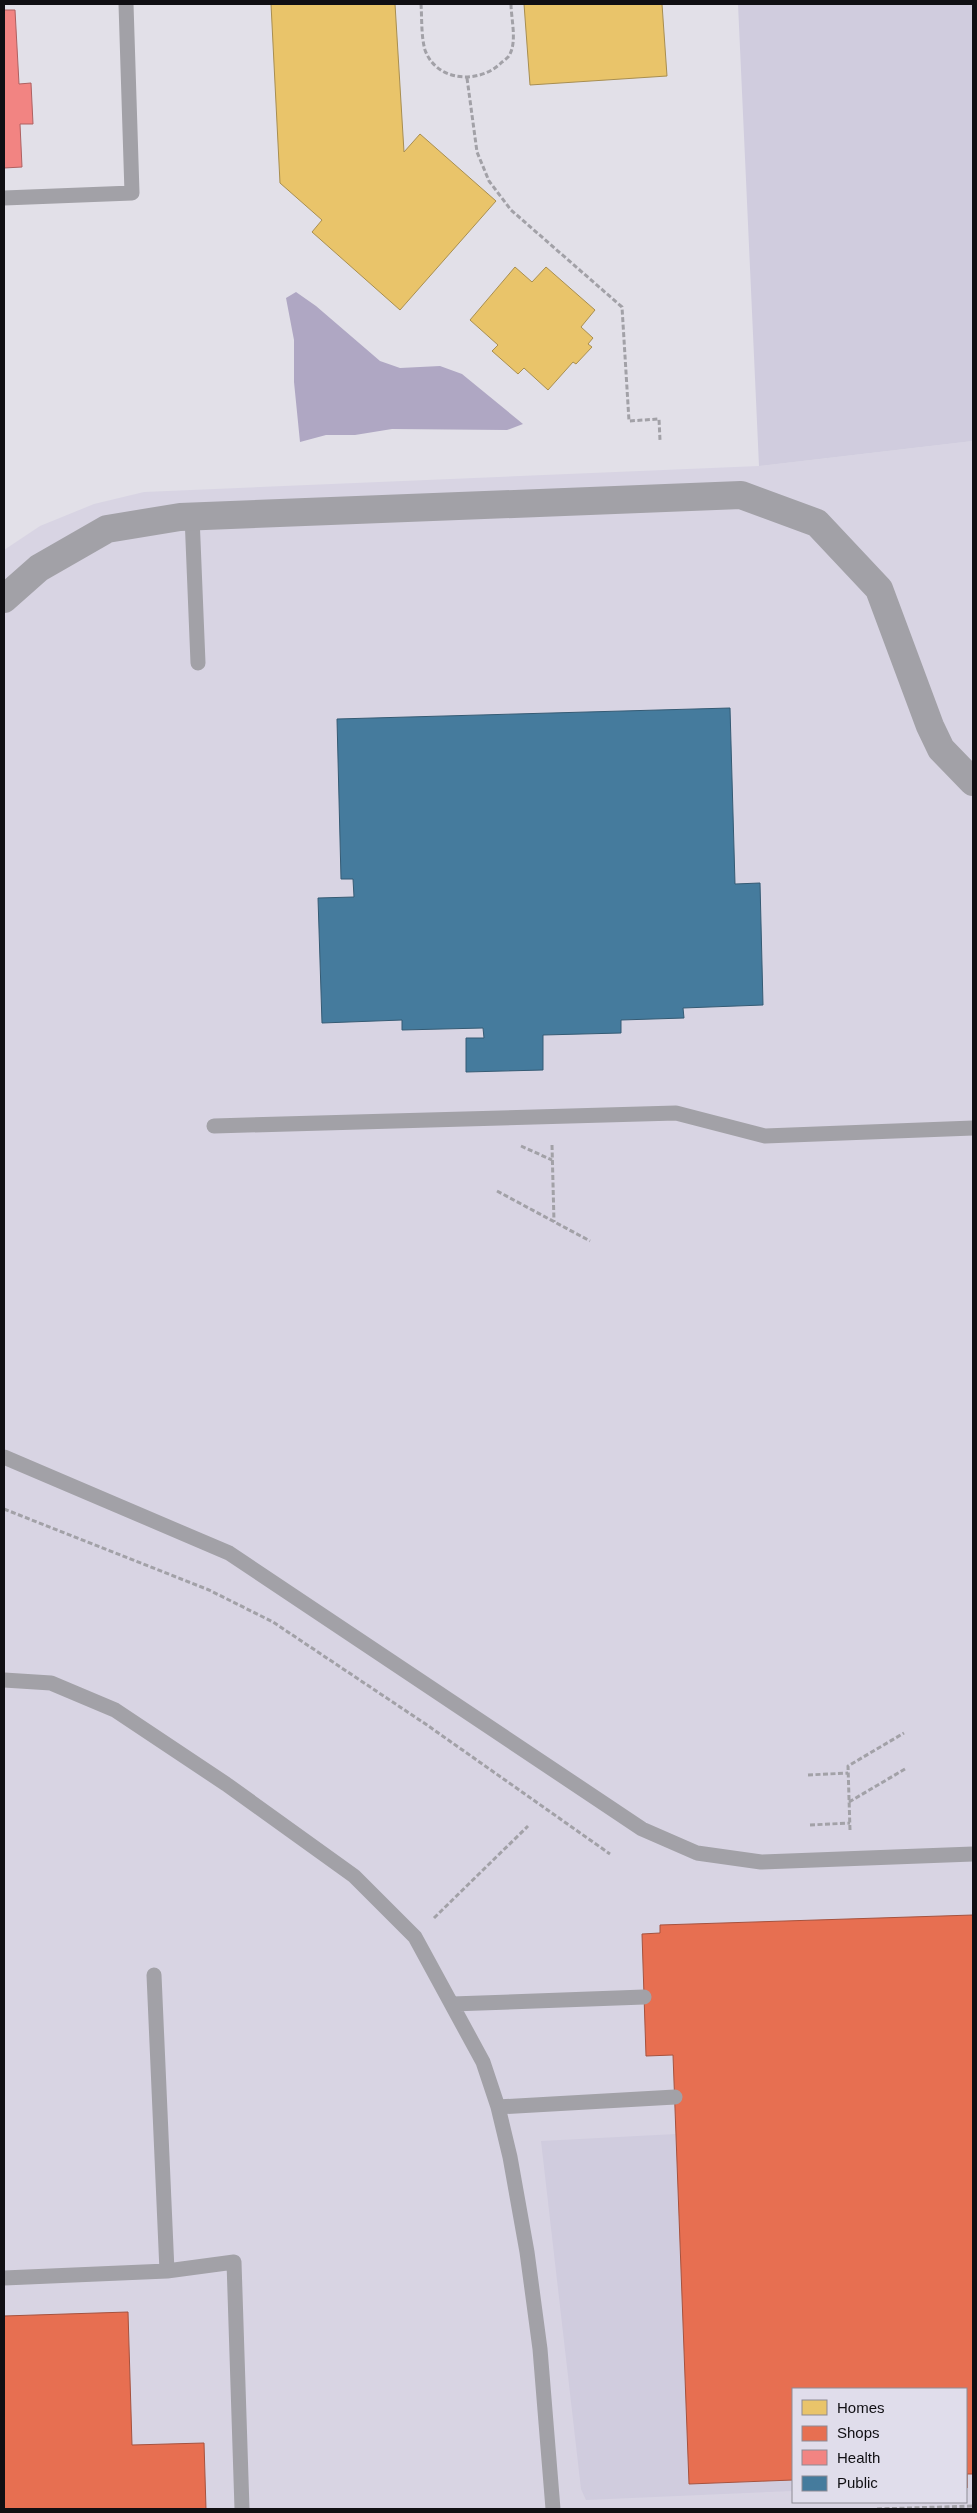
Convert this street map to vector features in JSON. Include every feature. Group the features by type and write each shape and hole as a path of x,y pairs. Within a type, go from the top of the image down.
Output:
{"street":[{"path":"4,599 39,568 107,529 192,516 741,495 817,523 879,589 930,726 941,749 973,782"}],"lane":[{"path":"4,198 132,193 126,4"},
{"path":"192,516 198,662"},
{"path":"214,1126 676,1113 765,1136 973,1128"},
{"path":"4,1457 229,1553 642,1829 697,1853 761,1862 973,1854"},
{"path":"4,1680 51,1683 115,1710 226,1784 354,1876 415,1937 483,2062 498,2107 510,2157 538,2329 553,2509"},
{"path":"154,1975 167,2271"},
{"path":"452,2004 644,1997"},
{"path":"498,2107 675,2097"},
{"path":"4,2278 167,2271 234,2262 242,2509"}],"path":[{"path":"421,4 426,51 439,69 467,78 484,76 497,68 510,54 513,38 511,4"},
{"path":"467,78 477,152 489,181 512,210 622,307 629,421 659,419 660,440"},
{"path":"554,1222 552,1144 560,1144"},
{"path":"497,1191 590,1241"},
{"path":"4,1509 209,1590 273,1622 428,1725 610,1854"},
{"path":"850,1834 848,1766 904,1733"},
{"path":"849,1802 905,1769"},
{"path":"808,1775 848,1773"},
{"path":"810,1825 850,1823"},
{"path":"448,1905 528,1826"},
{"path":"877,2509 973,2506"}],"shaded area":[{"path":"738,4 973,4 973,441 759,466"},
{"path":"296,292 316,306 380,361 400,368 440,366 462,374 523,424 507,430 392,429 355,435 326,435 300,442 294,382 294,340 286,298"},
{"path":"973,441 973,2509 4,2509 4,550 40,526 94,504 144,492 759,466"},
{"path":"676,2134 689,2484 792,2480 792,2491 586,2500 581,2489 541,2141"}],"building: Homes":[{"path":"271,4 395,4 404,152 420,134 496,201 400,310 312,232 322,220 280,183"},
{"path":"524,4 662,4 667,76 530,85"},
{"path":"515,267 532,282 546,267 595,310 581,327 593,338 588,344 592,347 576,364 573,362 548,390 524,368 518,374 492,351 498,345 470,320"}],"building: Shops":[{"path":"973,1915 973,2474 967,2474 967,2388 792,2388 792,2480 689,2484 673,2055 646,2056 642,1934 660,1933 660,1925"},
{"path":"128,2312 132,2445 204,2443 206,2509 4,2509 4,2316"}],"building: Health":[{"path":"4,10 15,10 19,84 31,83 33,124 20,124 22,167 4,168"}],"building: Public":[{"path":"730,708 735,884 760,883 763,1005 683,1008 684,1018 621,1020 621,1033 543,1035 543,1070 466,1072 466,1038 484,1038 483,1028 402,1030 402,1020 322,1023 318,898 354,897 353,879 341,879 337,719"}]}
